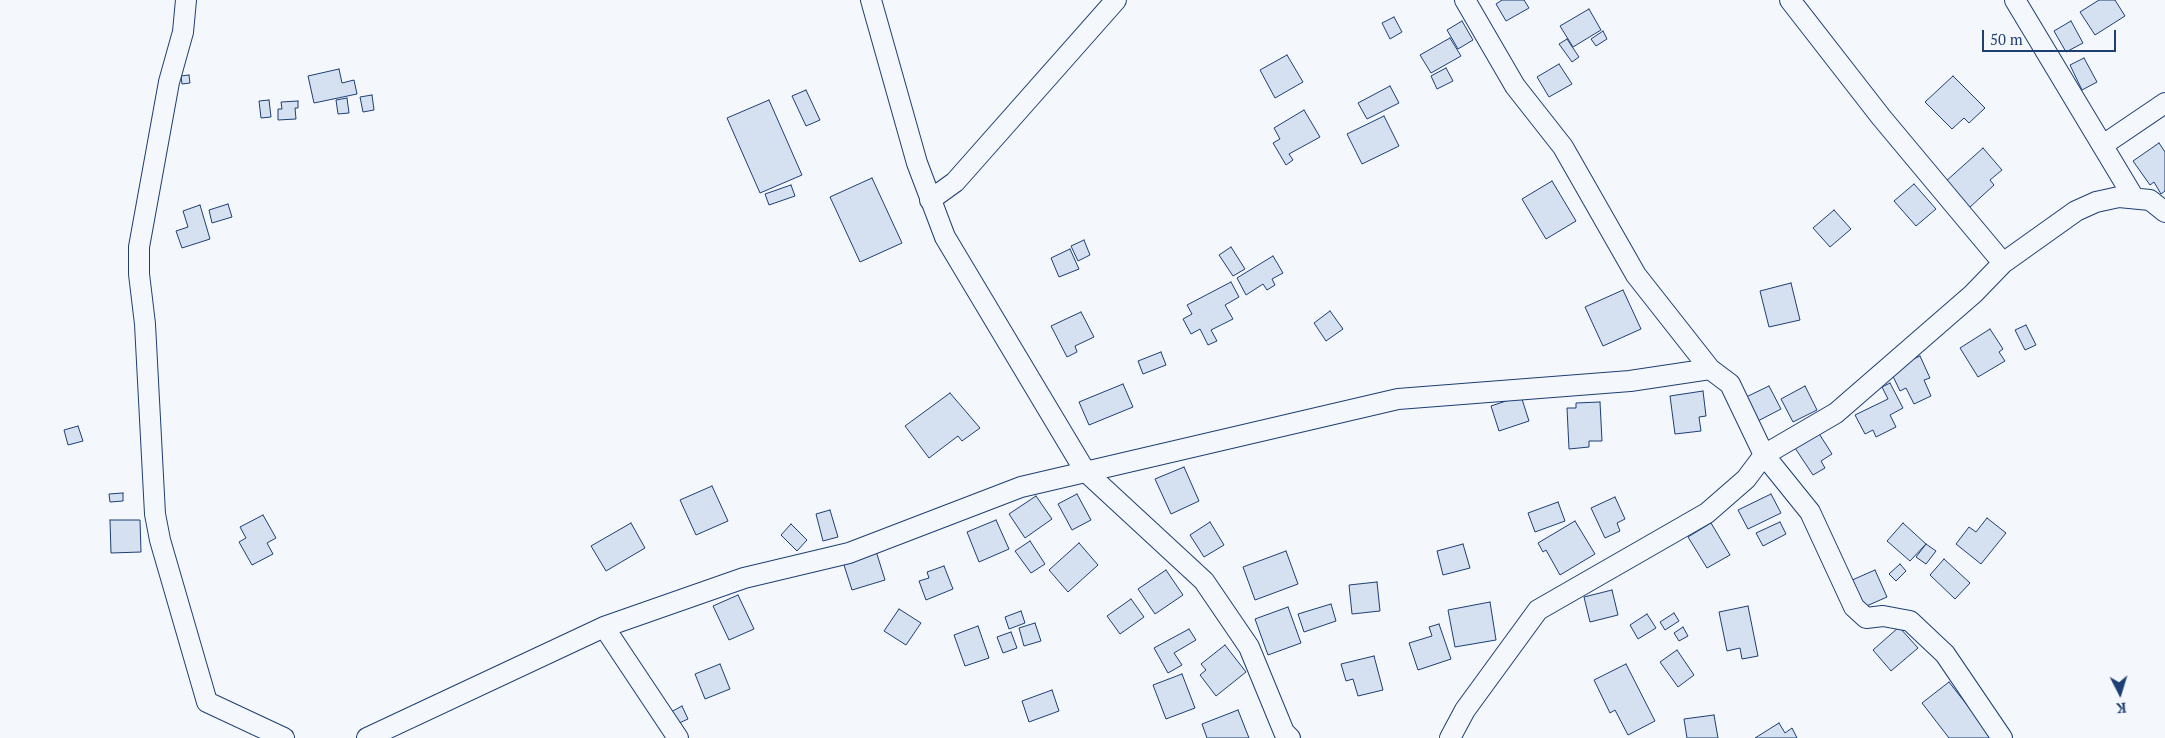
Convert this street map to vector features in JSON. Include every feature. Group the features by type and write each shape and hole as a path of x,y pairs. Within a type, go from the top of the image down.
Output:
{"street":[{"path":"186,0 183,32 169,82 138,246 138,274 146,333 155,514 162,549 207,702 284,738"},
{"path":"871,0 917,163 945,238 1085,471 1204,581 1249,647 1284,732 1290,738"},
{"path":"930,200 955,182 1116,0"},
{"path":"1465,0 1515,86 1563,147 1636,275 1710,369 1730,384 1764,455 1810,512 1854,607 1866,618 1883,616 1910,621 1945,654 2002,738"},
{"path":"1790,0 1881,117 2002,263"},
{"path":"2015,0 2134,198"},
{"path":"2103,145 2165,102"},
{"path":"1450,738 1465,710 1538,610 1707,513 1746,479 1764,455 1836,413 1973,294 2002,263 2076,211 2096,202 2118,198 2150,200 2165,212"},
{"path":"367,738 604,627 744,578 849,554 1021,487 1398,398 1630,381 1710,369"},
{"path":"604,627 678,738"}],"building":[{"path":"1502,0 1524,0 1529,8 1506,21 1496,4"},
{"path":"2099,0 2115,0 2125,16 2095,35 2080,12"},
{"path":"1589,9 1601,30 1573,47 1560,26"},
{"path":"1394,17 1402,32 1390,39 1382,23"},
{"path":"1462,21 1473,40 1458,49 1447,30"},
{"path":"2071,21 2083,43 2066,52 2054,31"},
{"path":"1603,31 1607,39 1596,46 1591,39"},
{"path":"1450,38 1461,56 1431,73 1420,55"},
{"path":"1567,39 1579,57 1572,62 1559,44"},
{"path":"1287,55 1303,82 1275,98 1260,70"},
{"path":"2084,58 2097,82 2082,90 2070,65"},
{"path":"1559,64 1572,84 1549,97 1537,77"},
{"path":"1446,68 1453,81 1437,89 1431,76"},
{"path":"339,69 342,83 354,80 357,94 314,103 308,76"},
{"path":"189,75 190,83 182,84 181,76"},
{"path":"1953,76 1985,108 1969,123 1964,118 1952,129 1925,102"},
{"path":"1390,86 1399,103 1367,119 1358,103"},
{"path":"806,90 820,120 806,126 792,96"},
{"path":"372,95 374,110 363,112 360,97"},
{"path":"347,98 349,113 338,114 336,100"},
{"path":"269,100 271,117 261,118 259,101"},
{"path":"769,100 802,175 760,193 727,118"},
{"path":"298,101 298,108 295,108 296,119 278,120 278,109 282,109 281,102"},
{"path":"1304,110 1320,137 1289,154 1293,160 1286,165 1273,143 1280,139 1274,128"},
{"path":"1384,116 1399,146 1362,164 1347,134"},
{"path":"2159,143 2165,152 2165,191 2161,194 2154,182 2150,185 2133,161"},
{"path":"1983,148 2002,170 1990,180 1994,185 1969,208 1945,182"},
{"path":"872,178 902,243 860,262 830,197"},
{"path":"1552,181 1576,221 1546,239 1522,199"},
{"path":"1914,184 1936,209 1916,226 1894,201"},
{"path":"791,185 795,196 769,205 765,194"},
{"path":"228,204 232,217 212,223 209,210"},
{"path":"200,205 210,239 182,248 176,231 188,227 183,211"},
{"path":"1834,210 1851,229 1830,247 1813,228"},
{"path":"1084,240 1090,255 1078,261 1071,246"},
{"path":"1231,247 1245,269 1233,276 1219,255"},
{"path":"1070,249 1079,269 1059,277 1051,258"},
{"path":"1273,256 1283,273 1272,279 1275,285 1267,290 1263,284 1246,295 1237,278"},
{"path":"1231,282 1239,297 1225,305 1233,319 1211,330 1217,341 1208,345 1200,329 1191,334 1183,319 1192,314 1187,305"},
{"path":"1791,283 1800,320 1769,327 1760,291"},
{"path":"1623,290 1641,329 1603,346 1585,307"},
{"path":"1330,311 1343,329 1326,341 1314,323"},
{"path":"1081,312 1094,337 1075,346 1077,352 1067,357 1051,326"},
{"path":"2026,325 2036,345 2025,350 2015,330"},
{"path":"1990,329 2003,349 1999,352 2005,361 1978,377 1960,348"},
{"path":"1161,352 1166,365 1143,374 1138,361"},
{"path":"1920,356 1930,378 1924,380 1931,396 1914,404 1906,388 1900,391 1890,370"},
{"path":"1890,383 1903,408 1890,415 1896,427 1876,437 1873,430 1865,434 1855,415 1888,399 1882,387"},
{"path":"1123,384 1133,407 1089,425 1079,402"},
{"path":"1769,386 1781,409 1756,422 1744,398"},
{"path":"1805,386 1817,410 1793,422 1781,399"},
{"path":"1703,391 1706,416 1699,417 1701,431 1675,434 1670,396"},
{"path":"950,393 980,428 962,441 958,436 929,458 905,426"},
{"path":"1521,396 1529,421 1499,431 1491,406"},
{"path":"1600,402 1602,441 1589,441 1589,447 1569,449 1567,408 1576,408 1576,403"},
{"path":"78,426 83,441 68,445 64,430"},
{"path":"1818,432 1832,454 1821,461 1825,468 1813,475 1795,448"},
{"path":"1184,467 1199,501 1171,514 1155,479"},
{"path":"712,486 728,521 696,535 680,500"},
{"path":"123,493 123,501 110,502 109,494"},
{"path":"1077,494 1091,520 1072,530 1058,504"},
{"path":"1771,494 1781,513 1748,529 1738,510"},
{"path":"1036,496 1052,519 1025,538 1009,514"},
{"path":"1615,497 1625,519 1617,523 1620,531 1605,538 1591,508"},
{"path":"1558,502 1565,521 1535,532 1528,513"},
{"path":"830,510 838,537 823,541 816,514"},
{"path":"263,515 276,538 267,543 273,554 252,565 239,542 246,538 240,527"},
{"path":"1987,518 2006,533 1981,564 1956,544 1969,527 1976,532"},
{"path":"110,520 140,520 141,552 111,553"},
{"path":"996,520 1009,549 979,562 967,532"},
{"path":"1575,521 1595,554 1560,575 1546,550 1543,552 1538,543"},
{"path":"1210,522 1224,545 1204,557 1190,535"},
{"path":"1780,522 1786,534 1763,546 1756,533"},
{"path":"631,523 645,548 606,571 591,546"},
{"path":"1711,523 1730,555 1707,568 1688,537"},
{"path":"1903,523 1926,544 1910,561 1887,541"},
{"path":"791,524 807,540 797,551 781,535"},
{"path":"1030,541 1045,564 1031,573 1015,551"},
{"path":"1079,543 1098,565 1068,592 1049,570"},
{"path":"1463,544 1470,568 1443,575 1437,551"},
{"path":"1926,544 1936,551 1926,564 1916,557"},
{"path":"876,551 885,580 852,590 843,562"},
{"path":"1286,551 1298,584 1255,600 1243,567"},
{"path":"1944,559 1970,583 1955,599 1930,575"},
{"path":"1900,564 1906,571 1896,581 1889,574"},
{"path":"944,566 953,589 926,600 919,581 929,578 927,572"},
{"path":"1166,570 1183,595 1155,614 1138,589"},
{"path":"1875,570 1887,597 1862,608 1850,581"},
{"path":"1377,582 1380,611 1352,614 1349,585"},
{"path":"1612,590 1618,615 1590,622 1584,597"},
{"path":"738,595 754,629 729,640 713,606"},
{"path":"1131,599 1144,617 1120,634 1107,616"},
{"path":"1490,602 1496,640 1455,647 1448,610"},
{"path":"1331,604 1336,621 1304,632 1298,614"},
{"path":"1748,606 1758,656 1742,659 1740,648 1727,651 1719,612"},
{"path":"1288,607 1301,643 1268,655 1255,619"},
{"path":"899,609 921,623 906,645 884,631"},
{"path":"1021,611 1025,623 1009,629 1005,617"},
{"path":"1674,613 1679,621 1665,630 1660,622"},
{"path":"1647,614 1656,628 1638,639 1630,625"},
{"path":"1035,623 1041,641 1024,646 1019,628"},
{"path":"1439,624 1451,659 1418,670 1409,643 1432,636 1429,627"},
{"path":"978,626 989,658 965,666 954,635"},
{"path":"1683,627 1688,636 1679,641 1674,633"},
{"path":"1899,627 1918,648 1891,671 1873,650"},
{"path":"1189,629 1196,640 1174,653 1182,665 1168,673 1154,648"},
{"path":"1011,632 1017,648 1003,653 997,637"},
{"path":"1225,645 1246,672 1216,696 1200,675 1206,670 1201,664"},
{"path":"1677,650 1694,675 1678,687 1660,662"},
{"path":"1374,656 1383,690 1358,696 1353,679 1346,681 1341,664"},
{"path":"720,664 730,689 705,699 695,674"},
{"path":"1626,664 1655,721 1628,735 1615,710 1610,713 1594,680"},
{"path":"1182,674 1195,708 1166,719 1153,685"},
{"path":"1949,682 1993,738 1949,738 1922,703"},
{"path":"1052,690 1059,711 1029,722 1022,701"},
{"path":"682,706 688,719 677,724 671,712"},
{"path":"1238,710 1249,738 1207,738 1202,724"},
{"path":"1714,715 1718,738 1687,738 1684,719"},
{"path":"1779,723 1785,733 1792,728 1797,738 1755,738"}]}
